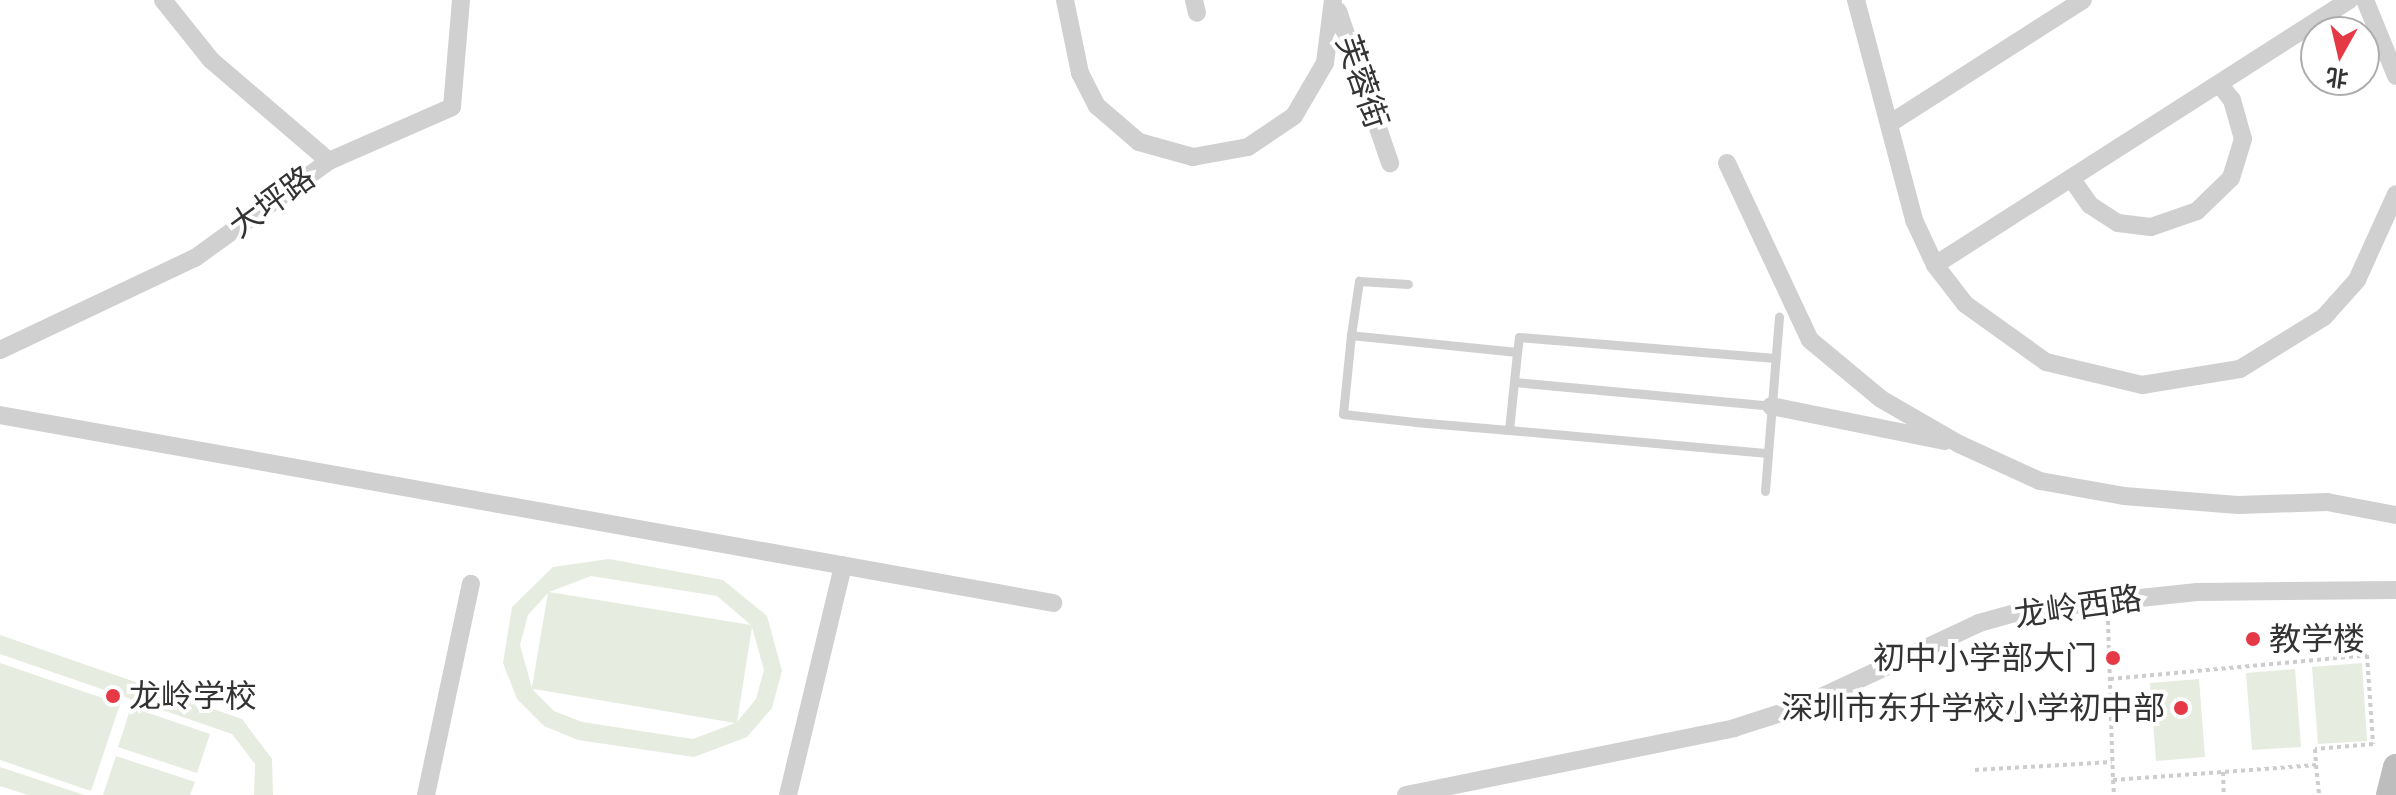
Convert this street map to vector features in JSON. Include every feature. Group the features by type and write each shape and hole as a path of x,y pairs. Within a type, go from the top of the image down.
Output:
{"main road":[{"path":"2389,795 2396,767"}],"street":[{"path":"163,0 223,71 329,161"},
{"name":"大坪路","path":"0,350 195,258 329,161 452,107 461,0"},
{"path":"1065,0 1080,73 1097,106 1139,142 1193,157 1248,147 1294,116 1325,63 1334,0"},
{"name":"芙蓉街","path":"1334,0 1390,163"},
{"path":"1856,0 1914,220 1935,265 1975,312 2046,362 2142,385 2192,381 2251,363 2324,317 2357,280 2396,194"},
{"path":"1889,124 2083,0"},
{"path":"1935,265 2350,0"},
{"path":"2365,0 2396,76"},
{"path":"2071,178 2090,205 2118,223 2151,227 2197,211 2221,191 2240,159 2240,119 2219,84"},
{"path":"1727,163 1810,340 1881,399 1959,444 2040,481 2124,496 2238,505 2327,502 2396,515"},
{"path":"1771,406 1959,444"},
{"path":"0,415 1053,603"},
{"path":"788,795 843,566"},
{"path":"426,795 471,584"},
{"name":"龙岭西路","path":"1406,795 1734,728 1800,707 1979,623 2026,610 2197,592 2396,590"}],"lane":[{"path":"1408,284 1359,281 1343,414 1768,453"},
{"path":"1765,491 1779,317"},
{"path":"1351,335 1517,352"},
{"path":"1509,430 1519,337 1775,358"},
{"path":"1514,382 1771,406"}],"path":[{"path":"2108,621 2114,795"},
{"path":"2110,679 2367,655 2373,744 2315,749 2319,795"},
{"path":"1991,713 2110,705"},
{"path":"1975,770 2112,762"},
{"path":"2113,780 2316,765"},
{"path":"2223,772 2224,795"}],"shaded area":[{"path":"609,559 723,580 767,616 782,671 772,708 747,737 694,757 578,740 544,726 517,699 503,663 512,607 553,567","holes":["591,576 717,596 751,625 549,592","548,593 532,688 520,645 528,615","752,627 764,670 756,699 737,722","534,689 735,723 693,739 582,722 554,711"]},
{"path":"0,635 242,719 272,759 273,795 254,795 255,764 232,734 0,654"},
{"path":"0,663 120,704 91,791 0,760"},
{"path":"2362,663 2367,741 2318,744 2312,667"},
{"path":"2295,669 2301,747 2252,750 2246,673"},
{"path":"2199,679 2205,757 2156,761 2150,683"},
{"path":"131,707 210,734 197,773 118,747"},
{"path":"116,756 195,782 190,795 103,795"},
{"path":"0,767 84,795 28,795 0,786"}],"place":[{"name":"教学楼","path":"2253,639"},
{"name":"初中小学部大门","path":"2113,658"},
{"name":"龙岭学校","path":"113,696"},
{"name":"深圳市东升学校小学初中部","path":"2181,708"}]}
